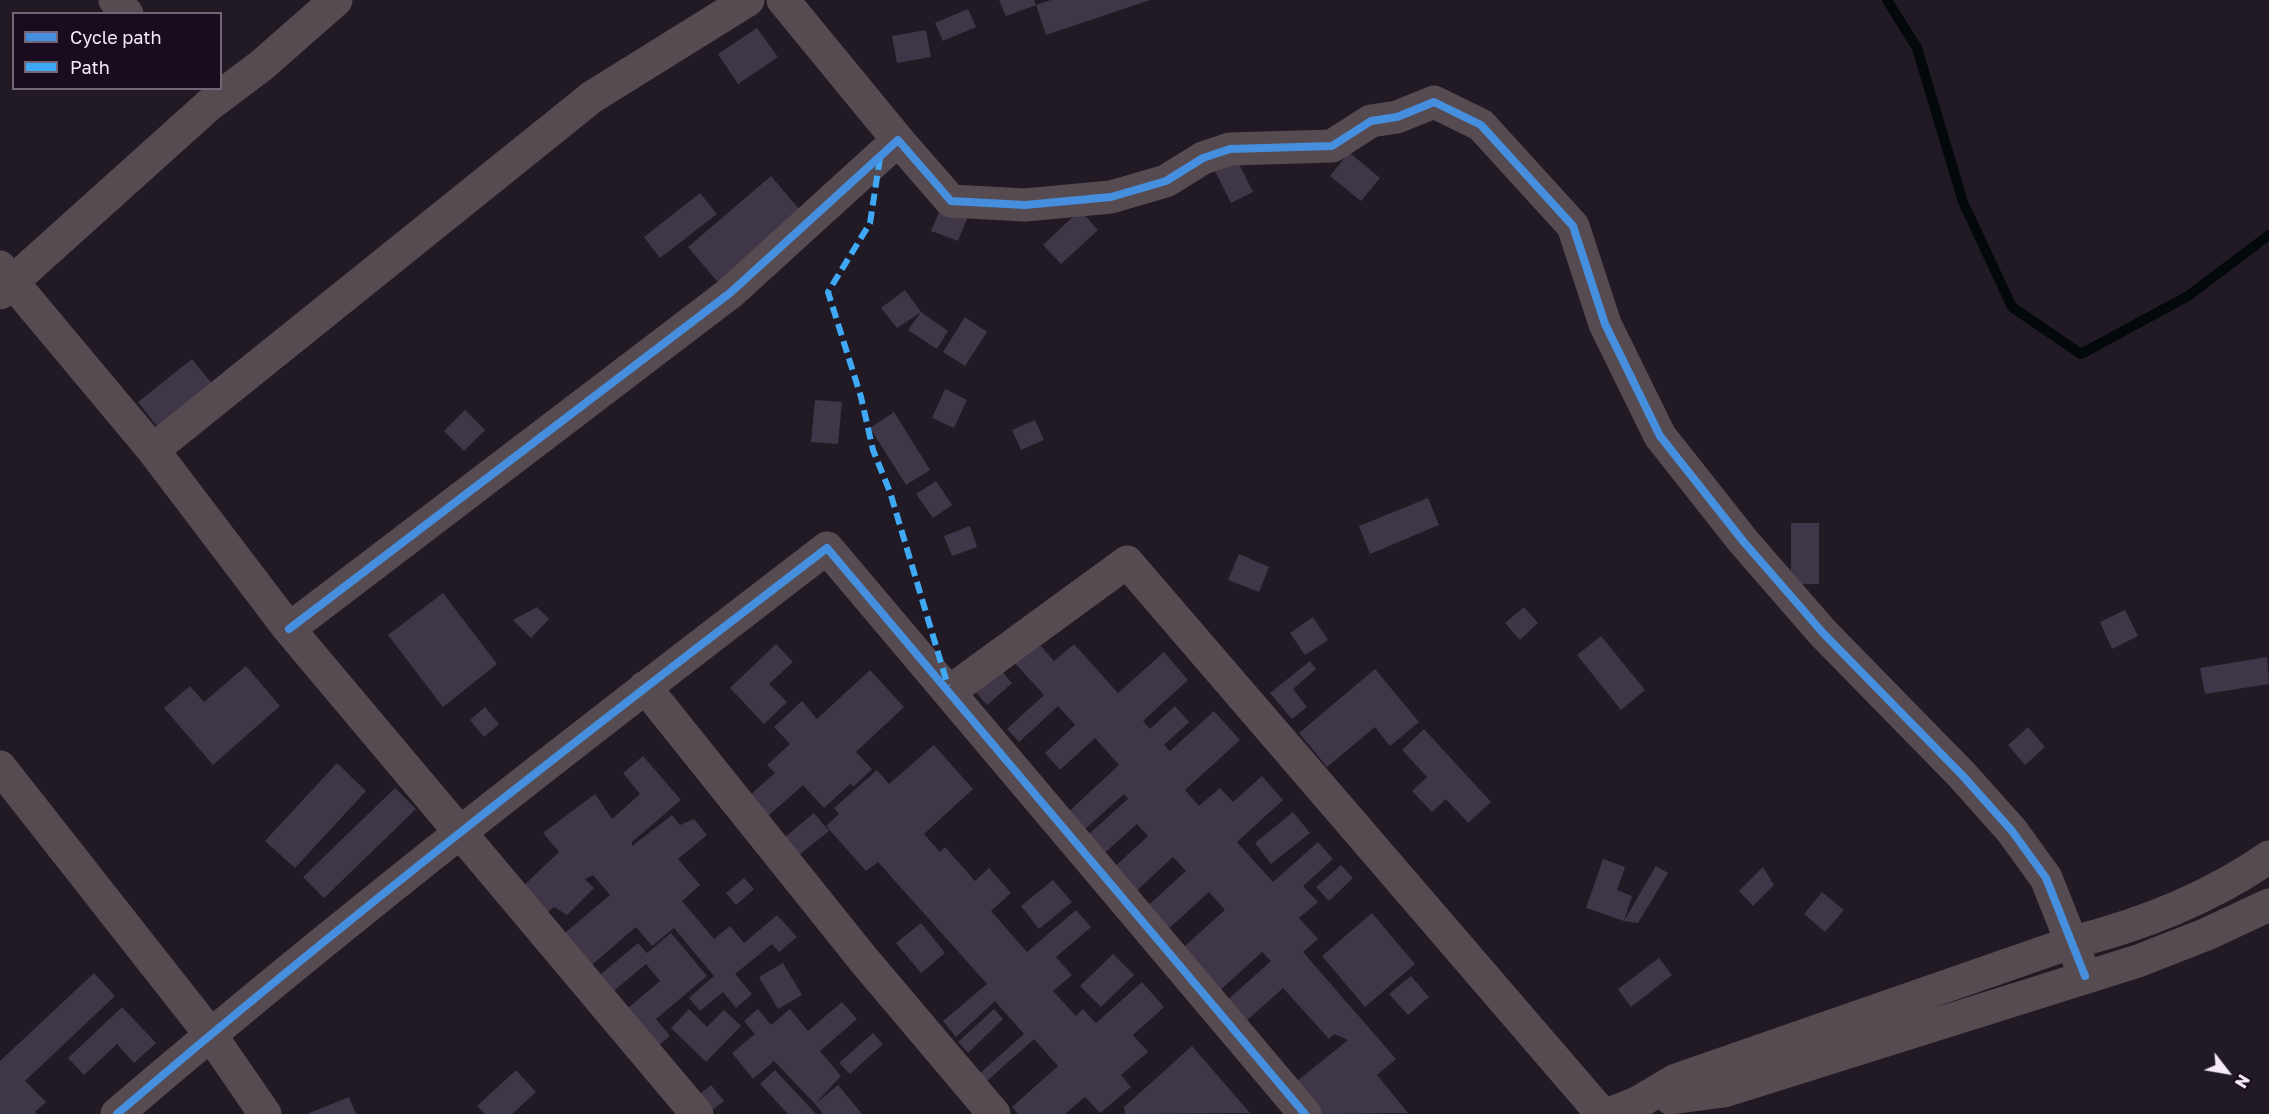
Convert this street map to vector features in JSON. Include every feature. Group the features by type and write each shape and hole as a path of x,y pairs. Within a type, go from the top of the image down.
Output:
{"street":[{"path":"115,0 125,12"},
{"path":"222,86 262,65 336,0"},
{"path":"153,450 592,98 748,0"},
{"path":"783,0 951,201 1025,205 1111,197 1166,180 1203,158 1230,149 1332,146 1371,121 1397,117 1434,102 1481,125 1573,225 1605,324 1660,436 1743,541 1823,633 1954,767 2012,831 2046,878 2085,976"},
{"path":"214,90 201,97 4,281 153,450 289,629 697,1114"},
{"path":"289,629 730,293 898,140"},
{"path":"117,1114 210,1034 460,832 827,548 1305,1114"},
{"path":"949,692 1127,562 1602,1114"},
{"path":"645,687 863,959 994,1114"},
{"path":"0,767 210,1034 265,1114"},
{"path":"1624,1108 1676,1080 2073,942 2124,929 2194,898 2269,857"},
{"path":"1624,1108 1724,1091 2138,961 2207,934 2269,905"}],"building":[{"path":"999,0 1034,0 1036,5 1006,16"},
{"path":"1051,0 1150,0 1046,35 1036,5"},
{"path":"968,9 976,27 943,41 935,23"},
{"path":"757,28 778,57 738,84 718,54"},
{"path":"926,30 931,57 897,63 892,36"},
{"path":"1233,152 1253,192 1231,203 1211,163"},
{"path":"1349,152 1380,178 1361,201 1330,176"},
{"path":"771,176 805,216 722,287 688,247"},
{"path":"700,193 717,214 660,258 644,237"},
{"path":"942,205 968,216 958,241 931,231"},
{"path":"1080,210 1098,230 1061,264 1043,245"},
{"path":"905,290 921,312 897,328 881,308"},
{"path":"921,312 948,331 937,349 908,330"},
{"path":"965,317 987,332 965,366 943,352"},
{"path":"192,359 213,385 159,429 138,402"},
{"path":"945,389 967,400 954,428 932,418"},
{"path":"815,400 842,402 838,444 811,442"},
{"path":"465,410 485,430 464,451 444,431"},
{"path":"894,412 930,470 906,485 870,428"},
{"path":"1035,420 1044,440 1021,450 1012,430"},
{"path":"936,481 952,505 933,518 916,494"},
{"path":"1428,498 1439,525 1370,554 1359,526"},
{"path":"1791,523 1819,523 1819,584 1791,584"},
{"path":"970,526 977,547 952,556 944,536"},
{"path":"1239,554 1269,567 1259,592 1228,580"},
{"path":"443,593 497,664 443,707 388,635"},
{"path":"537,607 549,619 531,638 513,620"},
{"path":"1524,607 1538,623 1520,640 1505,623"},
{"path":"2125,610 2138,636 2112,649 2100,622"},
{"path":"1313,617 1328,640 1305,655 1290,633"},
{"path":"1601,636 1645,690 1621,710 1577,655"},
{"path":"1034,638 1054,661 1074,644 1118,693 1164,652 1188,680 1143,721 1150,729 1175,706 1189,722 1164,745 1170,751 1214,711 1240,740 1185,790 1199,806 1220,788 1233,802 1262,776 1283,800 1237,842 1273,882 1318,842 1333,859 1303,886 1318,902 1299,918 1318,939 1303,952 1396,1059 1377,1075 1408,1113 1316,1114 1292,1085 1348,1040 1334,1034 1329,1039 1283,988 1243,1024 1224,1003 1271,961 1262,952 1215,995 1177,953 1225,910 1209,892 1164,933 1143,910 1186,871 1173,857 1132,895 1110,871 1148,836 1137,824 1099,858 1082,840 1128,799 1124,794 1084,830 1067,813 1119,765 1095,738 1060,770 1045,753 1075,725 1058,706 1019,742 1007,729 1044,695 1011,659"},
{"path":"776,644 793,662 769,684 787,702 764,724 730,688"},
{"path":"2267,657 2269,684 2205,694 2200,668"},
{"path":"1310,661 1316,669 1293,689 1307,707 1292,719 1270,693"},
{"path":"246,666 280,706 213,765 164,708 190,686 204,702"},
{"path":"997,666 1012,683 987,705 972,688"},
{"path":"1375,669 1419,722 1390,746 1375,727 1327,767 1299,733"},
{"path":"870,670 904,707 856,752 872,769 853,787 851,783 824,808 803,785 768,816 749,796 775,773 767,765 790,744 774,727 802,701 817,719"},
{"path":"485,707 499,724 484,737 470,720"},
{"path":"2028,727 2045,747 2025,765 2008,745"},
{"path":"1424,729 1491,802 1468,823 1446,799 1432,812 1412,791 1427,777 1402,750"},
{"path":"934,745 973,789 924,834 940,852 945,847 975,881 989,868 1011,893 991,911 1027,952 1076,910 1091,927 1056,957 1072,975 1053,991 1076,1016 1083,1009 1096,1023 1142,982 1164,1007 1133,1035 1148,1052 1121,1075 1131,1087 1100,1113 1085,1097 1065,1114 1018,1114 1012,1107 1058,1066 1034,1039 987,1081 980,1073 1024,1034 995,1001 956,1037 943,1021 987,984 878,862 866,871 826,826 839,814 834,808 877,770 889,784"},
{"path":"643,756 681,800 632,842 632,846 672,815 680,825 694,819 707,835 678,859 700,885 682,901 714,939 730,926 744,943 777,915 797,937 779,952 772,944 735,974 752,994 736,1008 723,992 700,1011 689,998 714,976 674,928 652,946 636,927 587,969 560,937 610,895 593,875 585,879 594,888 567,915 554,907 542,918 517,892 559,852 543,833 595,794 612,819 640,794 623,773"},
{"path":"337,763 366,791 295,868 265,841"},
{"path":"395,788 416,809 324,898 303,877"},
{"path":"1293,812 1310,833 1271,864 1255,843"},
{"path":"814,813 829,831 794,859 780,841"},
{"path":"1603,859 1625,867 1617,890 1632,896 1624,921 1586,908"},
{"path":"1341,865 1353,878 1329,901 1316,887"},
{"path":"1656,866 1668,873 1638,923 1624,921"},
{"path":"1763,867 1774,885 1753,906 1739,891"},
{"path":"744,878 754,889 736,905 726,893"},
{"path":"1053,880 1072,902 1039,929 1021,906"},
{"path":"1822,892 1844,910 1825,932 1804,914"},
{"path":"1372,913 1415,964 1365,1007 1322,956"},
{"path":"921,923 945,953 921,973 896,943"},
{"path":"671,933 707,976 656,1019 670,1036 658,1046 627,1009 660,981 646,964 609,995 595,979 638,943 647,953"},
{"path":"1113,954 1134,975 1101,1007 1080,986"},
{"path":"1659,958 1672,975 1631,1007 1618,989"},
{"path":"783,963 802,995 778,1009 759,977"},
{"path":"94,973 115,996 25,1081 46,1102 35,1112 36,1114 0,1114 0,1061"},
{"path":"1411,976 1429,997 1408,1015 1389,994"},
{"path":"842,1002 857,1019 820,1051 841,1076 815,1104 774,1061 753,1079 732,1053 755,1034 744,1021 758,1009 771,1025 790,1009 808,1031"},
{"path":"122,1007 156,1043 134,1063 117,1044 84,1075 68,1058"},
{"path":"689,1009 707,1027 724,1010 741,1026 706,1062 671,1028"},
{"path":"994,1009 1003,1019 968,1053 958,1042"},
{"path":"873,1033 883,1044 850,1074 839,1063"},
{"path":"1192,1046 1250,1113 1125,1114 1124,1107"},
{"path":"516,1070 536,1092 512,1114 485,1114 477,1106"},
{"path":"775,1070 816,1114 788,1114 760,1084"},
{"path":"711,1085 724,1101 707,1114 695,1098"},
{"path":"838,1085 862,1114 823,1114 815,1104"},
{"path":"349,1097 356,1114 307,1114"}],"waterway":[{"path":"1887,0 1917,48 1963,202 2012,307 2081,354 2188,296 2269,235"}],"marked path":[{"path":"880,158 870,223 828,292 861,397 873,450 890,492 948,686"}],"cycle path":[{"path":"289,629 730,293 898,140 951,201 1025,205 1111,197 1166,181 1203,158 1230,149 1332,146 1371,121 1397,117 1434,102 1481,125 1573,226 1605,324 1660,436 1743,541 1823,633 1962,775 2012,831 2046,878 2085,976"},
{"path":"117,1114 379,897 827,548 1305,1114"}]}
